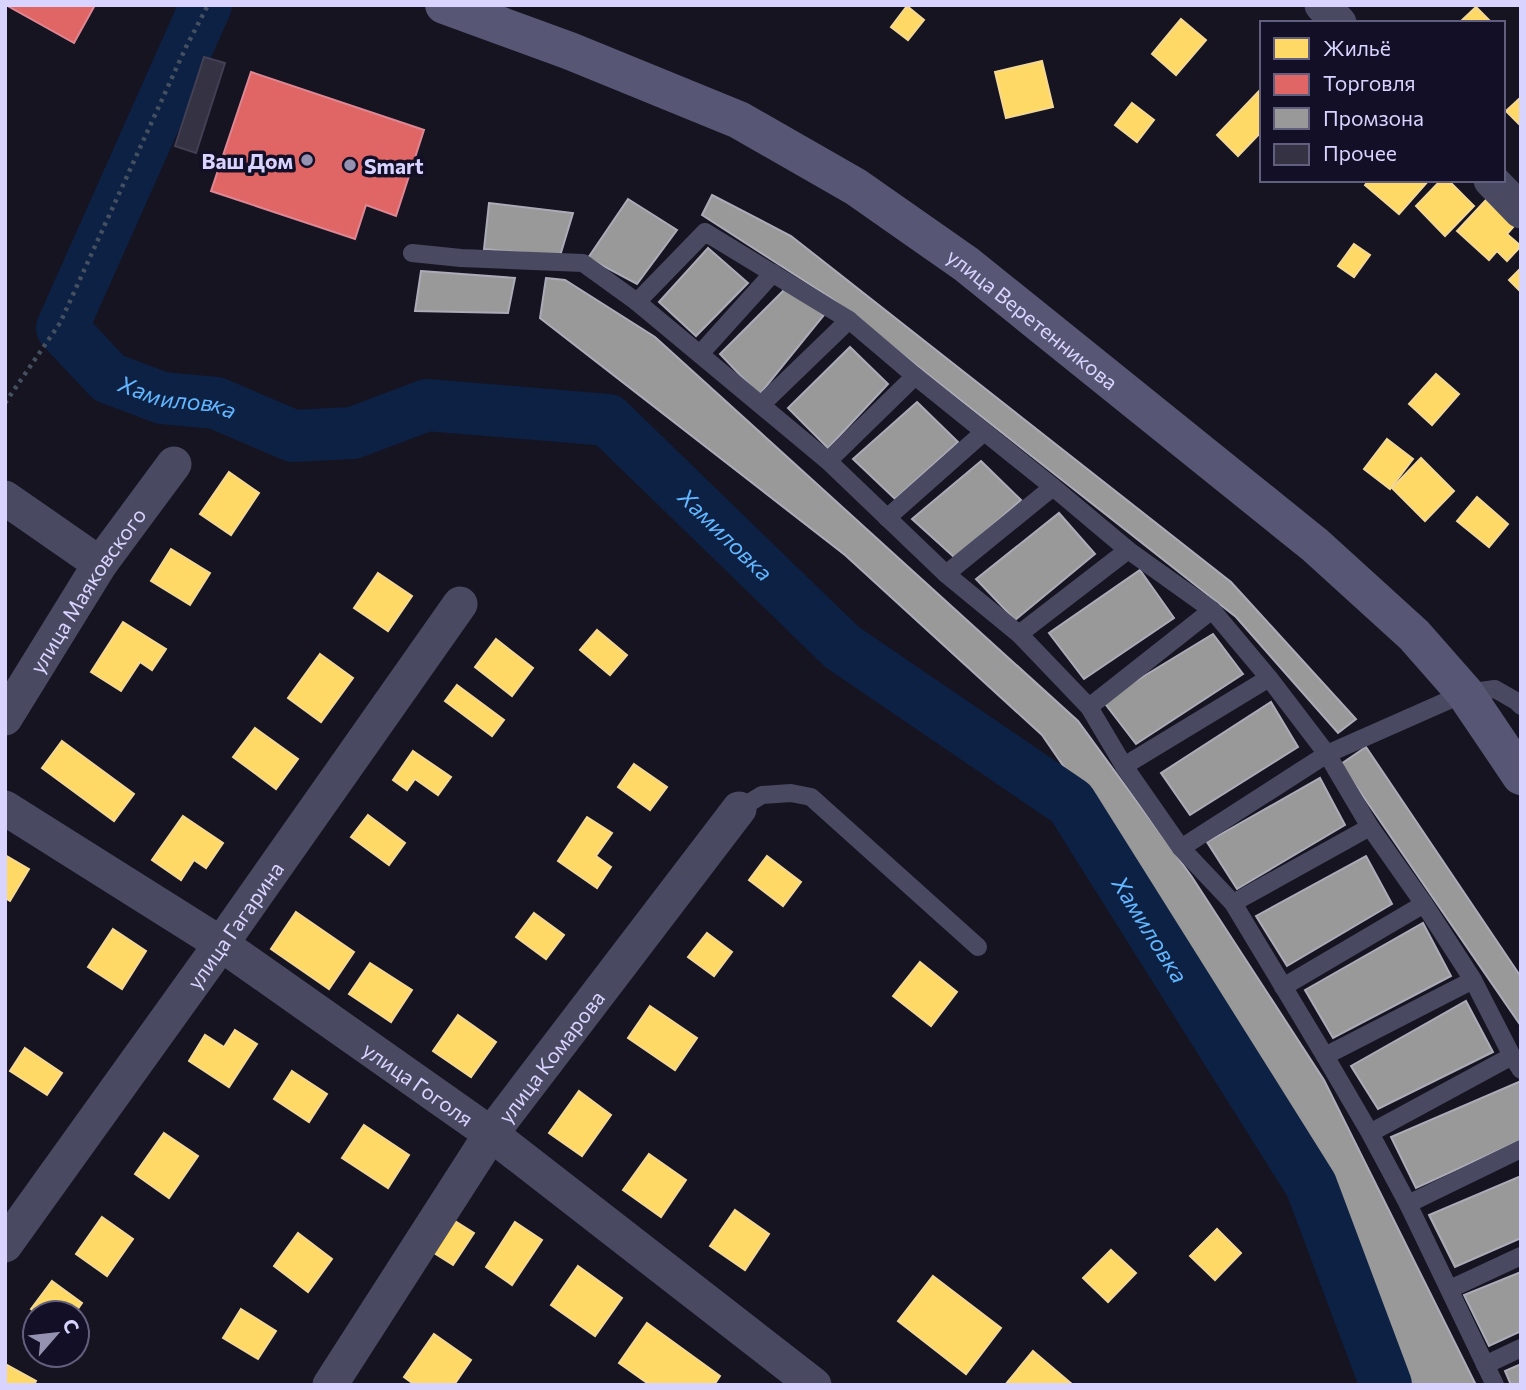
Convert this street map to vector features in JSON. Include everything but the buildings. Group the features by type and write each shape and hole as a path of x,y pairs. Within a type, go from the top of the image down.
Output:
{"main road":[{"name":"улица Веретенникова","path":"444,5 569,51 739,120 856,187 966,264 1315,545 1414,635 1465,693 1521,776"}],"street":[{"path":"1322,5 1337,21"},
{"path":"1493,182 1521,211"},
{"name":"улица Маяковского","path":"5,718 100,564 174,464"},
{"path":"5,498 100,564"},
{"name":"улица Гагарина","path":"5,1245 222,944 460,604"},
{"name":"улица Гоголя","path":"5,808 222,944 491,1134 814,1385"},
{"name":"улица Комарова","path":"330,1385 491,1134 739,809"}],"lane":[{"path":"637,302 705,232 849,320 1128,550 1212,610 1269,678 1327,754 1370,827 1474,980 1516,1063 1370,1133"},
{"path":"412,253 461,258 583,263 637,302 828,461 946,574 1019,634 1089,707 1124,766 1181,848 1233,903 1325,1056 1408,1204 1495,1385"},
{"path":"700,354 773,273"},
{"path":"761,405 849,320"},
{"path":"828,461 915,376"},
{"path":"887,518 984,432"},
{"path":"946,574 1054,487"},
{"path":"1019,634 1128,550"},
{"path":"1089,707 1212,610"},
{"path":"1124,766 1269,678"},
{"path":"1181,848 1327,754 1465,693 1495,689 1521,706"},
{"path":"739,809 762,795 790,793 811,797 978,947"},
{"path":"1233,903 1370,827"},
{"path":"1283,987 1424,904"},
{"path":"1325,1056 1474,980"},
{"path":"1408,1204 1521,1149"},
{"path":"1450,1289 1521,1256"},
{"path":"1485,1365 1521,1348"}],"path":[{"path":"5,403 60,323 186,47 208,5"}],"waterway":[{"name":"Хамиловка","path":"206,5 62,328 109,378 162,398 216,403 293,436 353,433 427,405 608,420 842,647 1071,803 1311,1185 1386,1385"}],"place":[{"name":"Ваш Дом","path":"307,160"},
{"name":"Smart","path":"350,165"}]}
